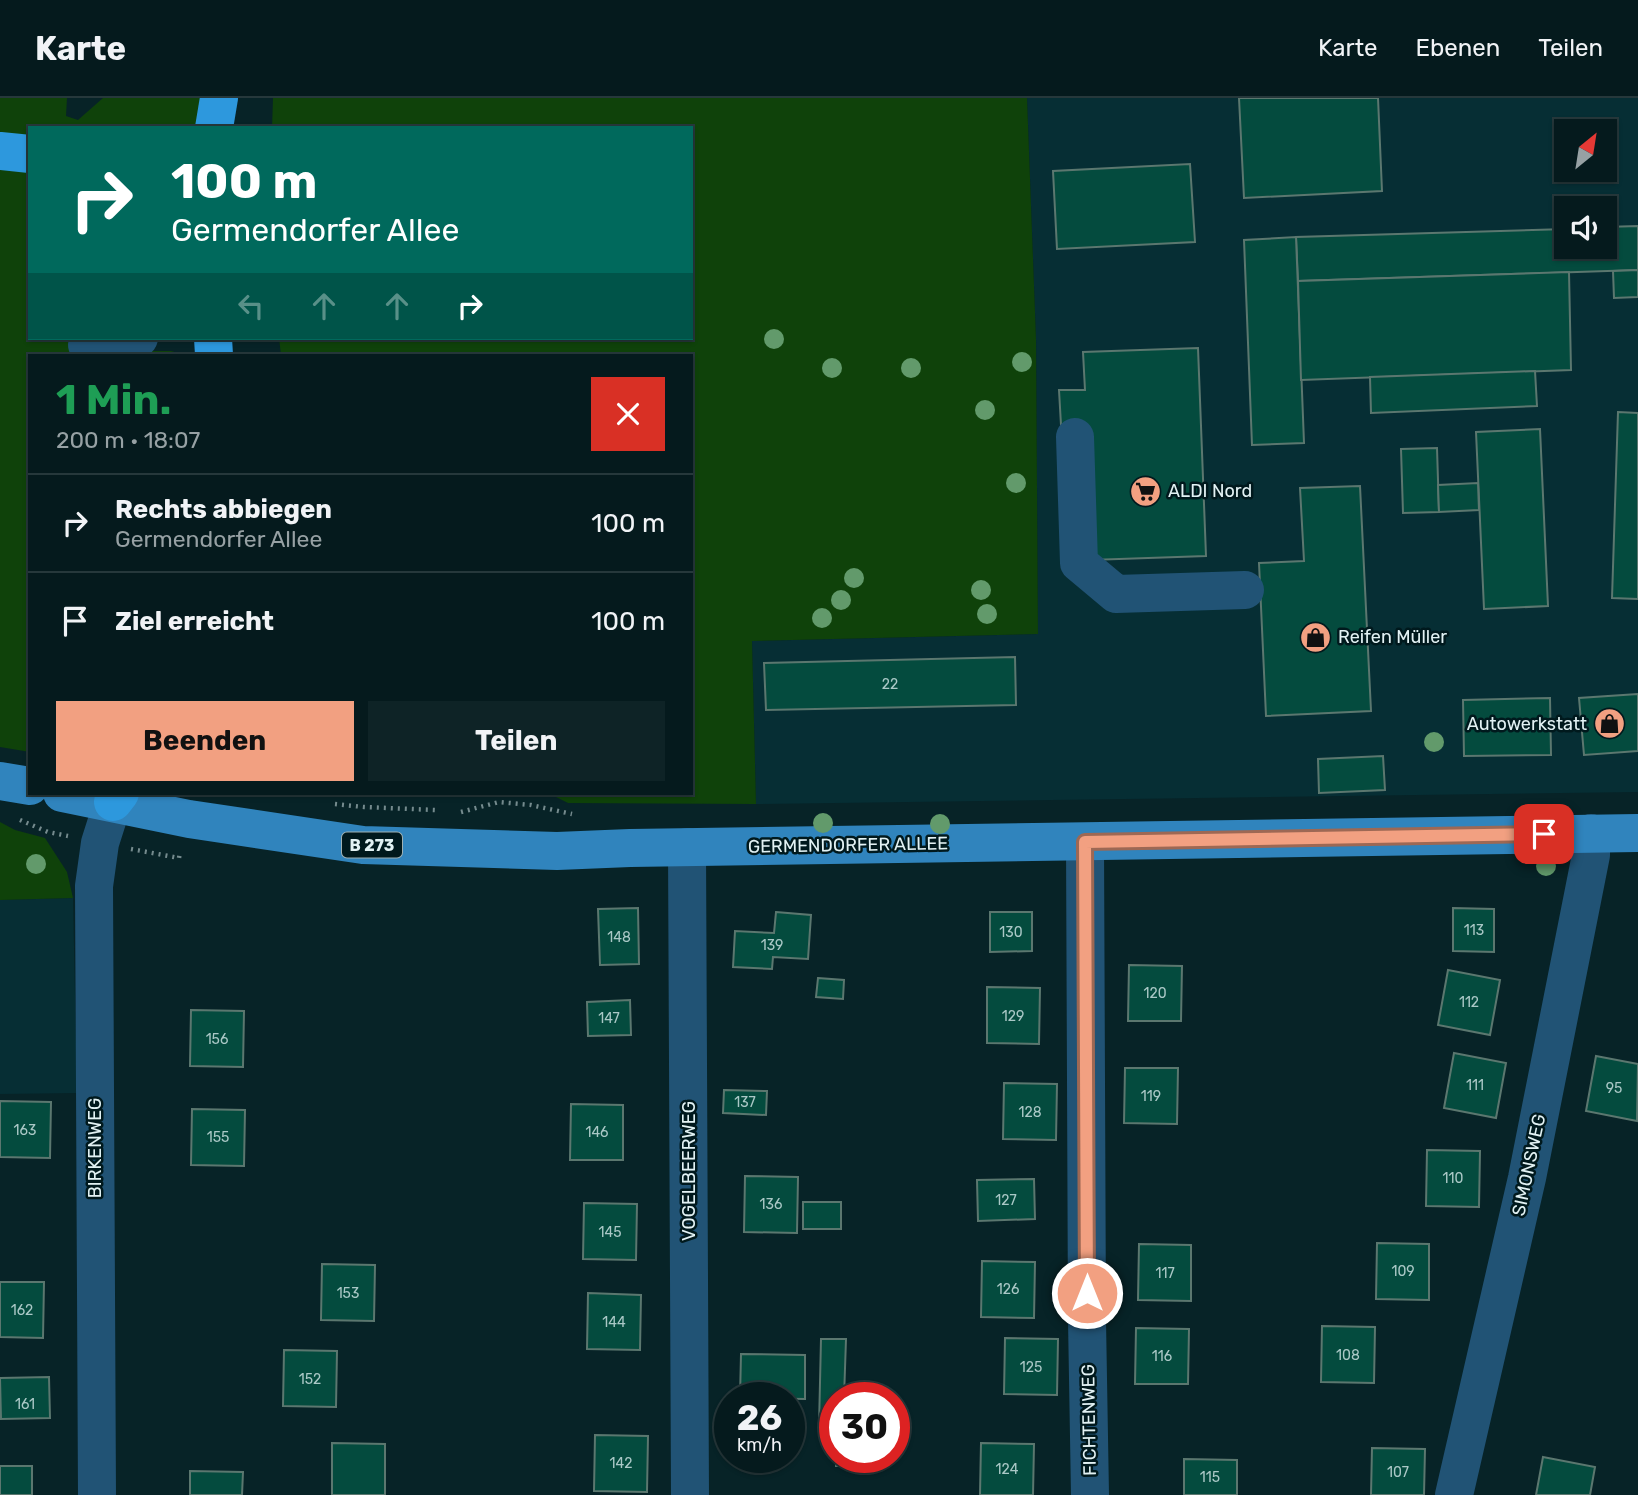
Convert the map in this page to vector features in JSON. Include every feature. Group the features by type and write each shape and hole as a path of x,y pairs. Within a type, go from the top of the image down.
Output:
{"highway":[{"path":"214,126 219,98"},
{"path":"0,150 28,154"}],"main road":[{"path":"0,781 21,801"},
{"name":"GERMENDORFER ALLEE","path":"97,795 115,796 189,819 363,845 557,851 1638,834"}],"street":[{"path":"87,345 124,340"},
{"path":"1075,437 1079,563 1116,594 1245,590"},
{"name":"BIRKENWEG","path":"97,1495 94,886 100,843 115,796"},
{"name":"SIMONSWEG","path":"1454,1495 1530,1165 1591,855 1591,833"},
{"name":"FICHTENWEG","path":"1085,842 1090,1495"},
{"name":"VOGELBEERWEG","path":"687,847 690,1495"}],"path":[{"path":"21,801 48,832 100,843"},
{"path":"450,811 462,812 499,802 531,805 584,817"},
{"path":"326,803 438,811"}],"shaded area":[{"path":"1027,98 1638,98 1638,792 756,804 752,641 1038,634 1036,339"},
{"path":"73,898 77,1093 0,1094 0,900"}],"green space":[{"path":"0,98 67,98 66,116 78,120 103,98 205,98 198,126 28,126 28,139 0,137"},
{"path":"273,98 1027,98 1036,339 1038,634 752,641 756,804 568,803 552,795 693,795 693,354 281,354 279,340 693,340 693,126 272,126"},
{"path":"0,166 28,167 28,340 144,340 146,351 171,351 182,354 28,354 28,752 0,747"},
{"path":"0,822 15,830 45,838 67,872 73,898 0,900"}],"building":[{"path":"1239,98 1378,98 1382,191 1244,198"},
{"path":"1190,164 1195,242 1057,249 1053,171"},
{"path":"1638,226 1638,270 1298,281 1296,237 1554,229 1554,259 1617,259 1617,227"},
{"path":"1296,237 1304,443 1252,445 1244,240"},
{"path":"1638,270 1638,297 1614,298 1613,271"},
{"path":"1569,272 1571,370 1301,380 1298,281"},
{"name":"ALDI Nord","path":"1198,348 1206,556 1090,560 1061,425 1059,390 1085,390 1083,352"},
{"path":"1535,371 1537,406 1371,413 1370,377"},
{"path":"1618,412 1638,413 1638,599 1612,598"},
{"path":"1540,429 1548,606 1484,609 1476,432"},
{"path":"1437,448 1439,512 1403,513 1401,449"},
{"path":"1478,483 1479,510 1439,512 1438,485"},
{"name":"Reifen Müller","path":"1360,486 1371,711 1266,716 1259,563 1304,561 1300,488"},
{"path":"1015,657 1016,705 766,710 764,663"},
{"name":"Autowerkstatt","path":"1638,694 1638,751 1584,755 1579,698"},
{"path":"1550,698 1551,755 1464,756 1463,700"},
{"path":"1383,756 1385,790 1319,793 1318,759"},
{"path":"638,908 639,964 600,965 598,909"},
{"path":"1453,908 1494,909 1494,952 1453,951"},
{"path":"776,912 811,915 808,959 773,957 772,969 733,967 735,931 774,933"},
{"path":"990,912 1032,912 1032,951 990,952"},
{"path":"1129,965 1182,966 1181,1021 1128,1021"},
{"path":"1448,970 1500,980 1490,1035 1438,1025"},
{"path":"818,978 844,980 843,999 816,997"},
{"path":"987,987 1040,988 1039,1044 987,1043"},
{"path":"630,1000 631,1035 588,1036 587,1002"},
{"path":"191,1010 244,1011 243,1067 190,1066"},
{"path":"1454,1053 1506,1063 1496,1118 1444,1108"},
{"path":"1596,1056 1638,1064 1637,1121 1586,1111"},
{"path":"1125,1068 1178,1068 1177,1124 1124,1123"},
{"path":"1004,1083 1057,1084 1056,1140 1003,1139"},
{"path":"724,1090 767,1091 766,1115 723,1113"},
{"path":"0,1101 51,1102 50,1158 0,1157"},
{"path":"571,1104 623,1105 623,1160 570,1160"},
{"path":"192,1109 245,1110 244,1166 191,1165"},
{"path":"1427,1150 1480,1151 1479,1207 1426,1206"},
{"path":"745,1176 798,1177 797,1233 744,1232"},
{"path":"1034,1179 1035,1219 978,1221 977,1180"},
{"path":"803,1202 841,1202 841,1229 803,1229"},
{"path":"584,1203 637,1204 636,1260 583,1259"},
{"path":"1377,1243 1429,1244 1429,1300 1376,1299"},
{"path":"1139,1244 1191,1245 1191,1301 1138,1300"},
{"path":"982,1261 1035,1262 1034,1318 981,1317"},
{"path":"322,1264 375,1265 374,1321 321,1320"},
{"path":"0,1282 44,1282 43,1338 0,1337"},
{"path":"588,1293 641,1295 640,1350 587,1349"},
{"path":"1322,1326 1375,1327 1374,1383 1321,1382"},
{"path":"1136,1328 1189,1329 1188,1384 1135,1384"},
{"path":"1005,1338 1058,1339 1057,1395 1004,1394"},
{"path":"821,1339 846,1339 845,1382 820,1382"},
{"path":"284,1350 337,1351 336,1407 283,1406"},
{"path":"741,1354 805,1355 805,1382 740,1382"},
{"path":"49,1377 50,1418 1,1419 0,1378"},
{"path":"595,1435 648,1436 647,1492 594,1491"},
{"path":"332,1443 385,1444 385,1495 332,1495"},
{"path":"981,1443 1034,1444 1033,1495 980,1495"},
{"path":"1372,1448 1425,1449 1424,1495 1371,1495"},
{"path":"1543,1457 1595,1467 1590,1495 1536,1495"},
{"path":"1184,1459 1237,1460 1237,1495 1184,1495"},
{"path":"0,1466 32,1466 32,1495 0,1495"},
{"path":"190,1471 243,1472 242,1495 190,1495"}],"place":[{"name":"ALDI Nord","path":"1145,491"},
{"name":"Reifen Müller","path":"1315,637"},
{"name":"Autowerkstatt","path":"1610,724"}],"route":[{"path":"1087,1293 1085,842 1544,834"}]}
